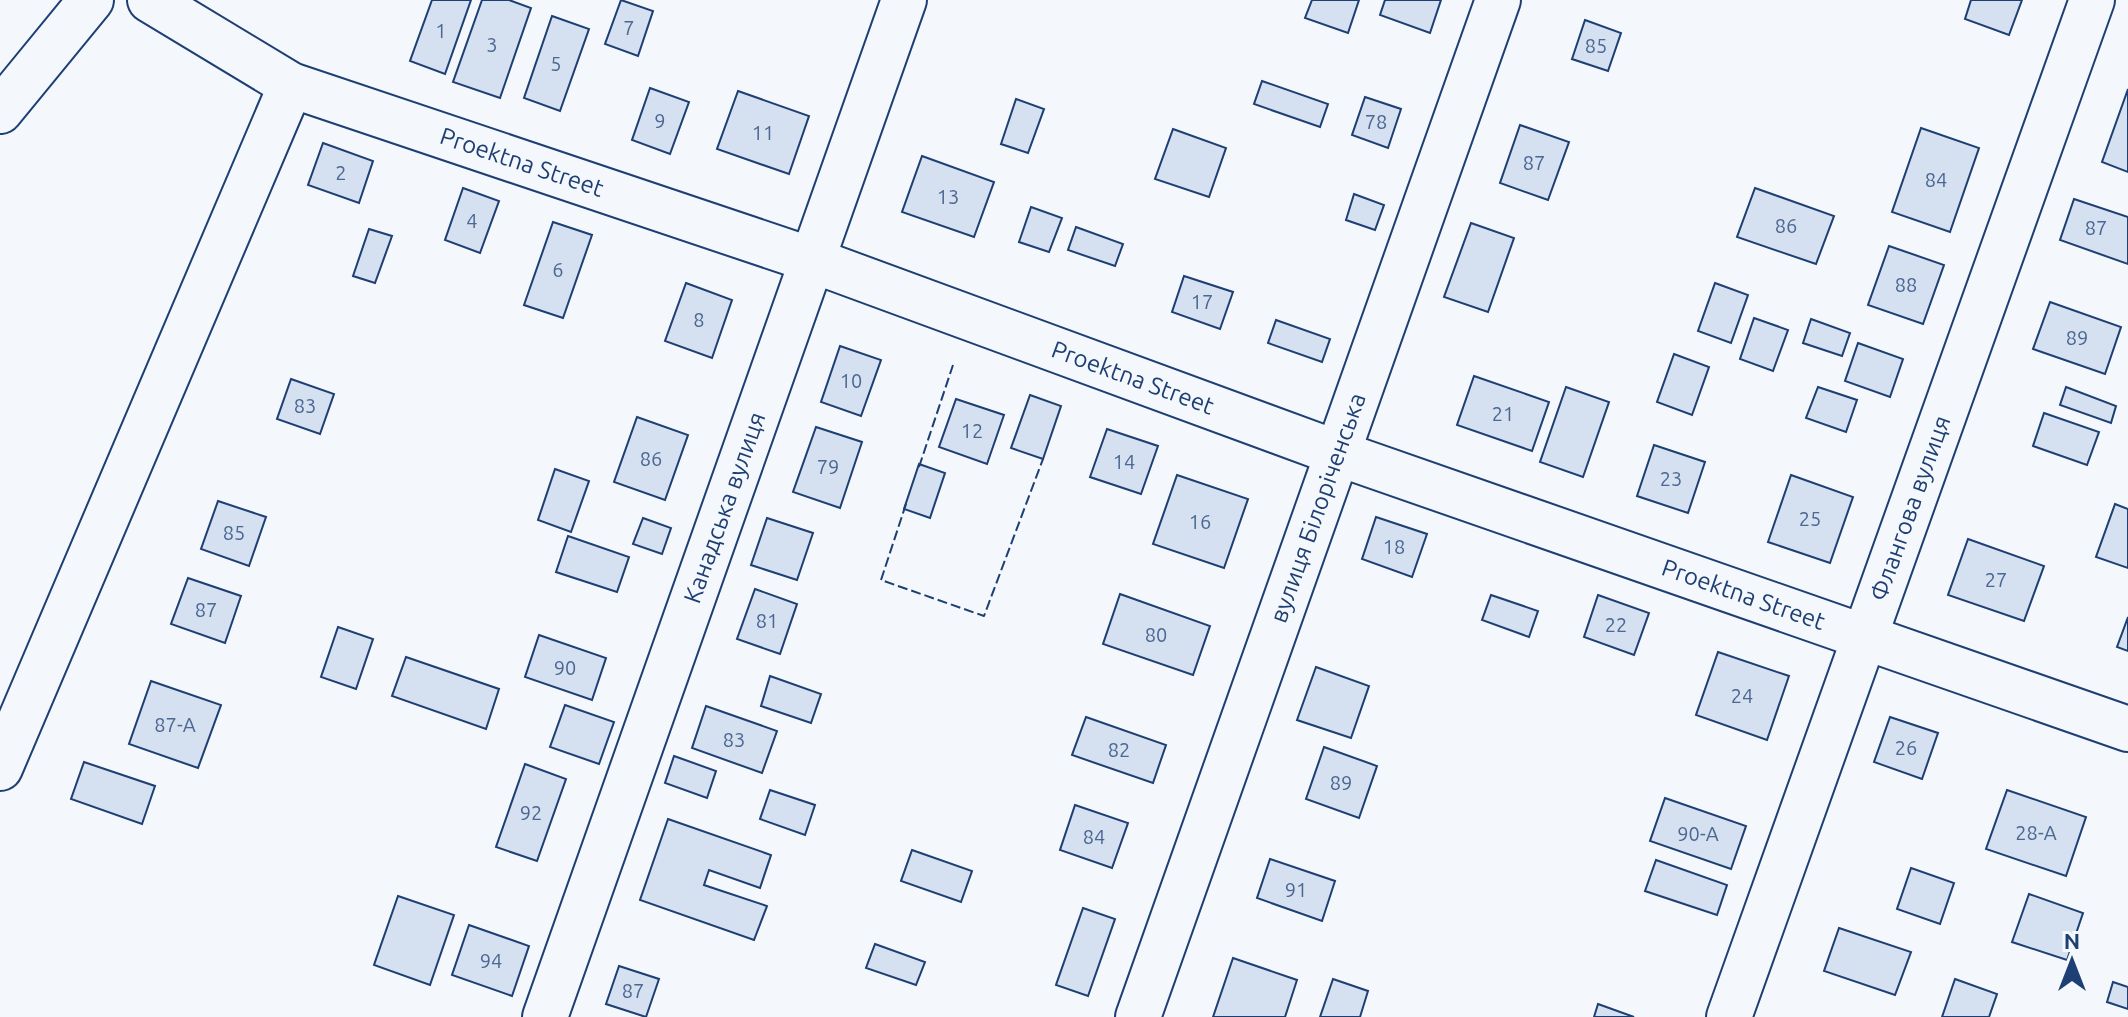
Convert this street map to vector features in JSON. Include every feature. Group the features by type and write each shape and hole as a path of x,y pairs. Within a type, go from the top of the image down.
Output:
{"main road":[{"path":"0,111 91,0"},
{"name":"Proektna Street","path":"150,0 291,85 812,260 1337,453 2128,729"},
{"name":"Канадська вулиця","path":"545,1017 904,0"},
{"name":"вулиця Білоріченська","path":"1138,1017 1498,0"},
{"name":"Флангова вулиця","path":"1729,1017 2092,0"},
{"path":"0,768 291,85"}],"building":[{"path":"432,0 471,0 445,74 410,61"},
{"path":"482,0 509,0 531,8 500,98 453,82"},
{"path":"621,0 653,11 638,56 605,44"},
{"path":"1312,0 1359,0 1348,33 1305,18"},
{"path":"1385,0 1441,0 1430,33 1380,15"},
{"path":"1971,0 2022,0 2009,35 1965,19"},
{"path":"552,16 589,29 560,111 524,98"},
{"path":"1585,20 1621,33 1608,71 1572,59"},
{"path":"1262,81 1328,104 1320,127 1254,104"},
{"path":"650,88 689,102 670,154 632,140"},
{"path":"2128,89 2128,172 2102,162"},
{"path":"738,91 809,116 789,174 717,149"},
{"path":"1365,97 1401,109 1388,148 1352,135"},
{"path":"1016,99 1044,109 1028,153 1001,144"},
{"path":"1520,125 1569,142 1548,200 1500,183"},
{"path":"1921,128 1979,148 1950,232 1892,212"},
{"path":"1173,129 1226,148 1209,197 1155,179"},
{"path":"323,143 373,161 359,203 308,185"},
{"path":"922,156 994,182 974,237 902,212"},
{"path":"463,188 499,201 480,253 445,240"},
{"path":"1755,188 1834,216 1816,264 1737,237"},
{"path":"1354,194 1384,205 1375,230 1346,220"},
{"path":"2074,199 2128,217 2128,264 2060,240"},
{"path":"1031,207 1062,218 1049,252 1019,242"},
{"path":"553,222 592,235 563,318 524,305"},
{"path":"1471,223 1514,238 1488,312 1444,297"},
{"path":"1076,227 1123,244 1115,266 1068,250"},
{"path":"369,229 392,236 375,283 353,276"},
{"path":"1889,246 1944,265 1923,324 1868,305"},
{"path":"1184,276 1233,292 1220,329 1172,312"},
{"path":"686,283 732,300 712,358 665,341"},
{"path":"1715,283 1748,295 1731,343 1698,331"},
{"path":"2050,302 2121,327 2105,374 2033,349"},
{"path":"1754,318 1788,330 1773,371 1740,359"},
{"path":"1811,319 1850,333 1842,356 1803,343"},
{"path":"1276,320 1330,339 1322,362 1268,343"},
{"path":"1858,343 1903,359 1890,397 1845,381"},
{"path":"840,346 881,360 861,416 821,402"},
{"path":"1674,354 1709,367 1692,415 1657,402"},
{"path":"1474,376 1549,402 1532,451 1457,425"},
{"path":"291,379 334,394 320,434 277,419"},
{"path":"1566,387 1609,402 1583,477 1540,462"},
{"path":"1818,387 1857,400 1846,432 1806,418"},
{"path":"2066,387 2116,406 2111,423 2060,405"},
{"path":"1030,395 1061,406 1043,459 1011,448"},
{"path":"956,399 1004,415 987,464 939,447"},
{"path":"2044,413 2099,432 2087,465 2033,446"},
{"path":"637,417 688,435 665,500 614,482"},
{"path":"816,427 862,442 840,508 793,492"},
{"path":"1107,429 1158,446 1141,494 1090,477"},
{"path":"1654,445 1705,462 1688,513 1637,496"},
{"path":"919,464 945,473 930,518 904,509"},
{"path":"555,469 589,481 571,532 538,520"},
{"path":"1177,475 1248,499 1224,568 1153,544"},
{"path":"1791,475 1853,497 1830,563 1768,542"},
{"path":"218,501 266,517 249,566 201,549"},
{"path":"2115,504 2128,509 2128,568 2096,557"},
{"path":"1376,517 1427,534 1412,577 1362,559"},
{"path":"643,518 671,528 662,554 633,544"},
{"path":"767,518 813,533 797,580 751,565"},
{"path":"568,536 629,557 617,592 556,572"},
{"path":"1968,539 2044,566 2024,621 1948,595"},
{"path":"188,578 241,596 225,643 171,624"},
{"path":"755,589 797,604 780,654 737,639"},
{"path":"1120,594 1210,626 1193,675 1103,644"},
{"path":"1491,595 1538,611 1529,637 1482,620"},
{"path":"1598,595 1649,613 1634,655 1584,637"},
{"path":"2128,617 2128,651 2117,647"},
{"path":"338,627 373,639 356,689 321,677"},
{"path":"539,635 606,658 592,700 525,677"},
{"path":"1718,652 1789,676 1767,740 1696,715"},
{"path":"406,657 499,689 486,729 392,696"},
{"path":"1316,667 1369,686 1351,738 1297,720"},
{"path":"770,676 821,694 811,723 761,706"},
{"path":"151,681 221,705 198,768 129,744"},
{"path":"565,705 614,722 599,764 550,747"},
{"path":"706,706 777,731 762,773 692,748"},
{"path":"1086,717 1166,745 1153,783 1072,755"},
{"path":"1890,717 1938,733 1922,779 1874,762"},
{"path":"1324,747 1377,766 1359,818 1306,799"},
{"path":"674,756 716,771 707,798 665,783"},
{"path":"84,762 155,786 142,824 71,799"},
{"path":"525,764 566,779 537,861 496,847"},
{"path":"770,790 815,805 805,835 760,819"},
{"path":"2007,790 2086,817 2066,876 1986,849"},
{"path":"1665,798 1746,826 1731,869 1650,841"},
{"path":"1075,805 1128,823 1112,868 1060,850"},
{"path":"668,819 771,855 760,888 709,870 704,885 767,906 754,940 640,900"},
{"path":"912,850 972,871 961,902 901,881"},
{"path":"1270,859 1335,881 1322,921 1257,898"},
{"path":"1656,860 1727,885 1717,915 1645,891"},
{"path":"1911,868 1954,883 1940,924 1897,909"},
{"path":"2029,894 2083,913 2067,960 2012,942"},
{"path":"398,896 454,915 430,985 374,965"},
{"path":"1083,908 1115,919 1088,996 1056,985"},
{"path":"469,925 529,946 512,996 452,975"},
{"path":"1839,928 1911,952 1895,995 1824,971"},
{"path":"875,944 925,962 916,985 866,968"},
{"path":"1233,958 1297,980 1285,1017 1213,1017"},
{"path":"619,966 659,979 646,1017 606,1004"},
{"path":"1333,979 1368,991 1360,1017 1320,1017"},
{"path":"1955,979 1997,994 1989,1017 1942,1017"},
{"path":"2113,982 2128,987 2128,1009 2107,1002"},
{"path":"1598,1004 1634,1017 1594,1017"}],"fence":[{"path":"919,467 953,365"},
{"path":"906,504 881,580 984,616 1043,459"}]}
